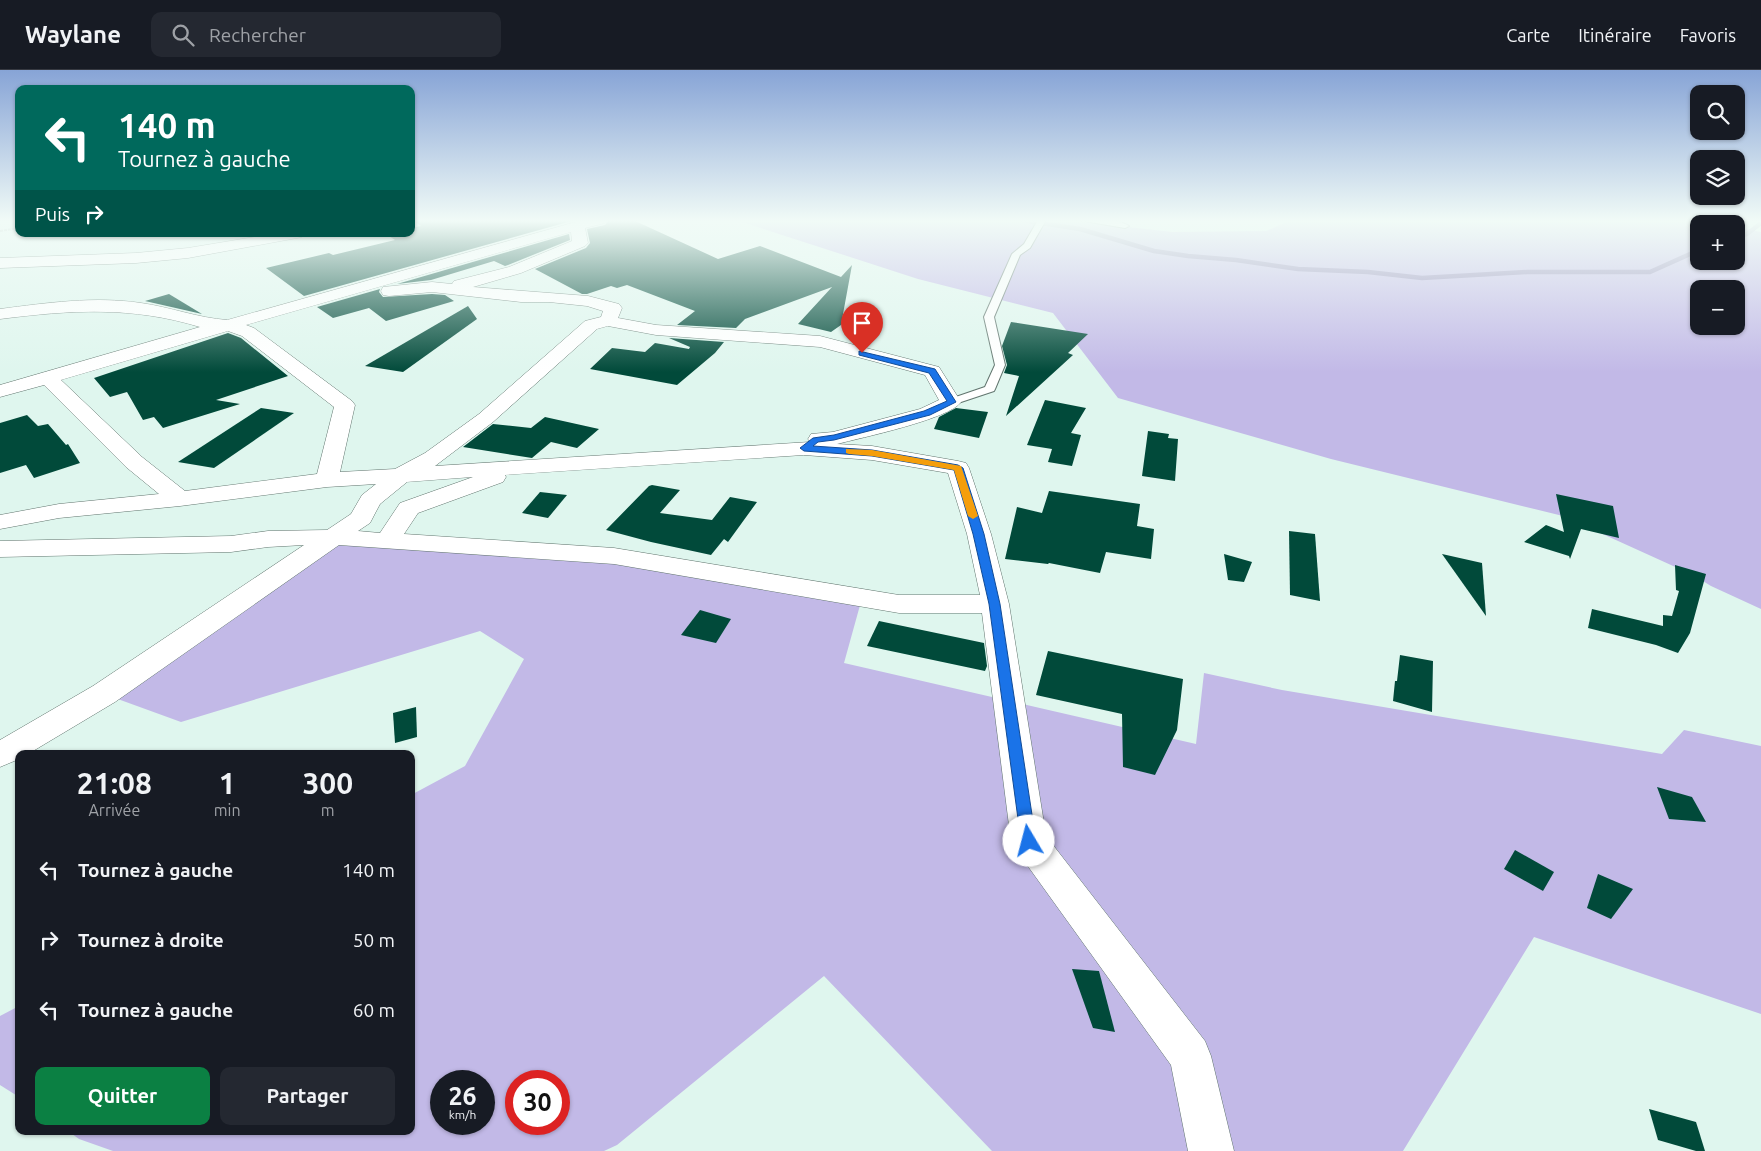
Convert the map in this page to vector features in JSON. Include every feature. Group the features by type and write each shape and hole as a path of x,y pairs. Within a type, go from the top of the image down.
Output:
{"street":[{"path":"0,391 421,270"},
{"path":"446,289 513,270"},
{"path":"328,296 432,287 521,297 549,296 588,301 613,308 608,321"},
{"path":"0,314 53,307 99,305 141,308 208,324 229,324 248,332 345,404 327,480"},
{"path":"0,755 104,694 361,518 370,500 402,474 433,458 486,418 591,325 608,321 656,330 820,342 932,371 951,402 927,413 834,438 816,440 804,448"},
{"path":"46,377 134,462 180,498"},
{"path":"0,522 59,511 327,480 804,448 872,453 958,468 979,534 995,604 1029,841 1190,1056 1211,1151"},
{"path":"387,541 408,508 525,466"},
{"path":"0,549 231,544 268,539 334,537 614,556 899,604 995,604"}],"lane":[{"path":"951,402 990,389 1000,365 989,317 1009,270"}],"shaded area":[{"path":"892,270 1761,270 1761,609 1711,586 1693,575 1563,516 1331,459 1118,398 1053,313 918,279"},
{"path":"334,537 614,556 862,598 844,663 1196,744 1204,673 1282,690 1662,754 1684,730 1761,746 1761,1014 1534,937 1403,1151 992,1151 824,976 617,1145 604,1151 113,1151 79,1139 74,1135 415,1135 415,793 465,766 524,659 480,631 181,722 104,694"},
{"path":"15,1008 15,1094 0,1085 0,1016"}],"building":[{"path":"269,270 395,270 304,296"},
{"path":"444,270 463,270 431,280 397,284"},
{"path":"538,270 824,270 841,277 847,270 851,270 841,325 831,332 798,324 832,287 745,319 736,328 677,325 695,311 627,285 617,288 611,286 582,294"},
{"path":"380,289 379,292 383,297 432,294 445,295 454,301 386,321 369,308 333,318 317,307"},
{"path":"169,294 202,314 145,301"},
{"path":"468,306 477,319 403,372 365,366"},
{"path":"1011,322 1088,334 1068,353 1073,355 1006,416 1019,376 1004,373 1007,365 1002,346"},
{"path":"228,333 241,338 288,376 216,400 240,404 163,428 154,417 143,420 127,392 110,397 94,378"},
{"path":"669,338 724,342 715,353 677,385 590,369 612,348 645,352 655,343 689,349 690,347"},
{"path":"1045,400 1086,408 1071,433 1081,435 1072,466 1048,462 1052,449 1027,445"},
{"path":"261,408 294,413 214,468 178,462"},
{"path":"956,408 988,412 979,438 934,429 939,417"},
{"path":"27,415 38,426 48,424 66,445 68,444 80,463 34,478 26,465 0,473 0,423"},
{"path":"545,417 599,429 577,448 551,442 532,458 463,447 493,424 531,428"},
{"path":"1148,431 1169,434 1168,438 1178,439 1175,481 1142,476"},
{"path":"652,485 680,490 660,513 712,520 730,497 757,502 728,542 724,539 711,555 606,530"},
{"path":"1049,491 1140,504 1137,526 1154,529 1151,559 1106,552 1100,573 1049,563 1005,559 1017,507 1042,513"},
{"path":"540,492 567,495 548,518 522,513"},
{"path":"1556,494 1613,506 1619,538 1581,529 1570,559 1569,556 1524,542 1546,525 1564,532"},
{"path":"1289,531 1315,534 1320,601 1290,595"},
{"path":"1224,554 1252,562 1244,582 1228,580"},
{"path":"1442,554 1482,563 1486,616"},
{"path":"1675,565 1706,574 1690,633 1678,653 1656,645 1588,628 1592,609 1663,626 1663,615 1672,616 1679,591 1676,590"},
{"path":"700,610 731,619 716,643 681,635"},
{"path":"879,621 984,643 987,666 985,671 867,646"},
{"path":"1048,651 1183,679 1177,730 1155,775 1123,767 1122,714 1036,695"},
{"path":"1400,655 1433,661 1432,712 1393,701"},
{"path":"416,707 417,737 395,743 393,713"},
{"path":"1657,787 1692,797 1706,822 1669,819"},
{"path":"1515,850 1554,872 1543,891 1504,869"},
{"path":"1598,874 1633,889 1611,919 1587,908"},
{"path":"1072,969 1099,971 1115,1032 1093,1028"},
{"path":"1649,1109 1696,1122 1705,1151 1696,1151 1658,1140"}],"waterway":[{"path":"1332,270 1422,278 1527,272 1650,272 1653,270"}],"slow traffic":[{"path":"849,451 872,453 958,468 973,516"}],"route":[{"path":"862,353 932,371 951,402 927,413 834,438 816,440 804,448 872,453 958,468 979,534 995,604 1029,841"}]}
